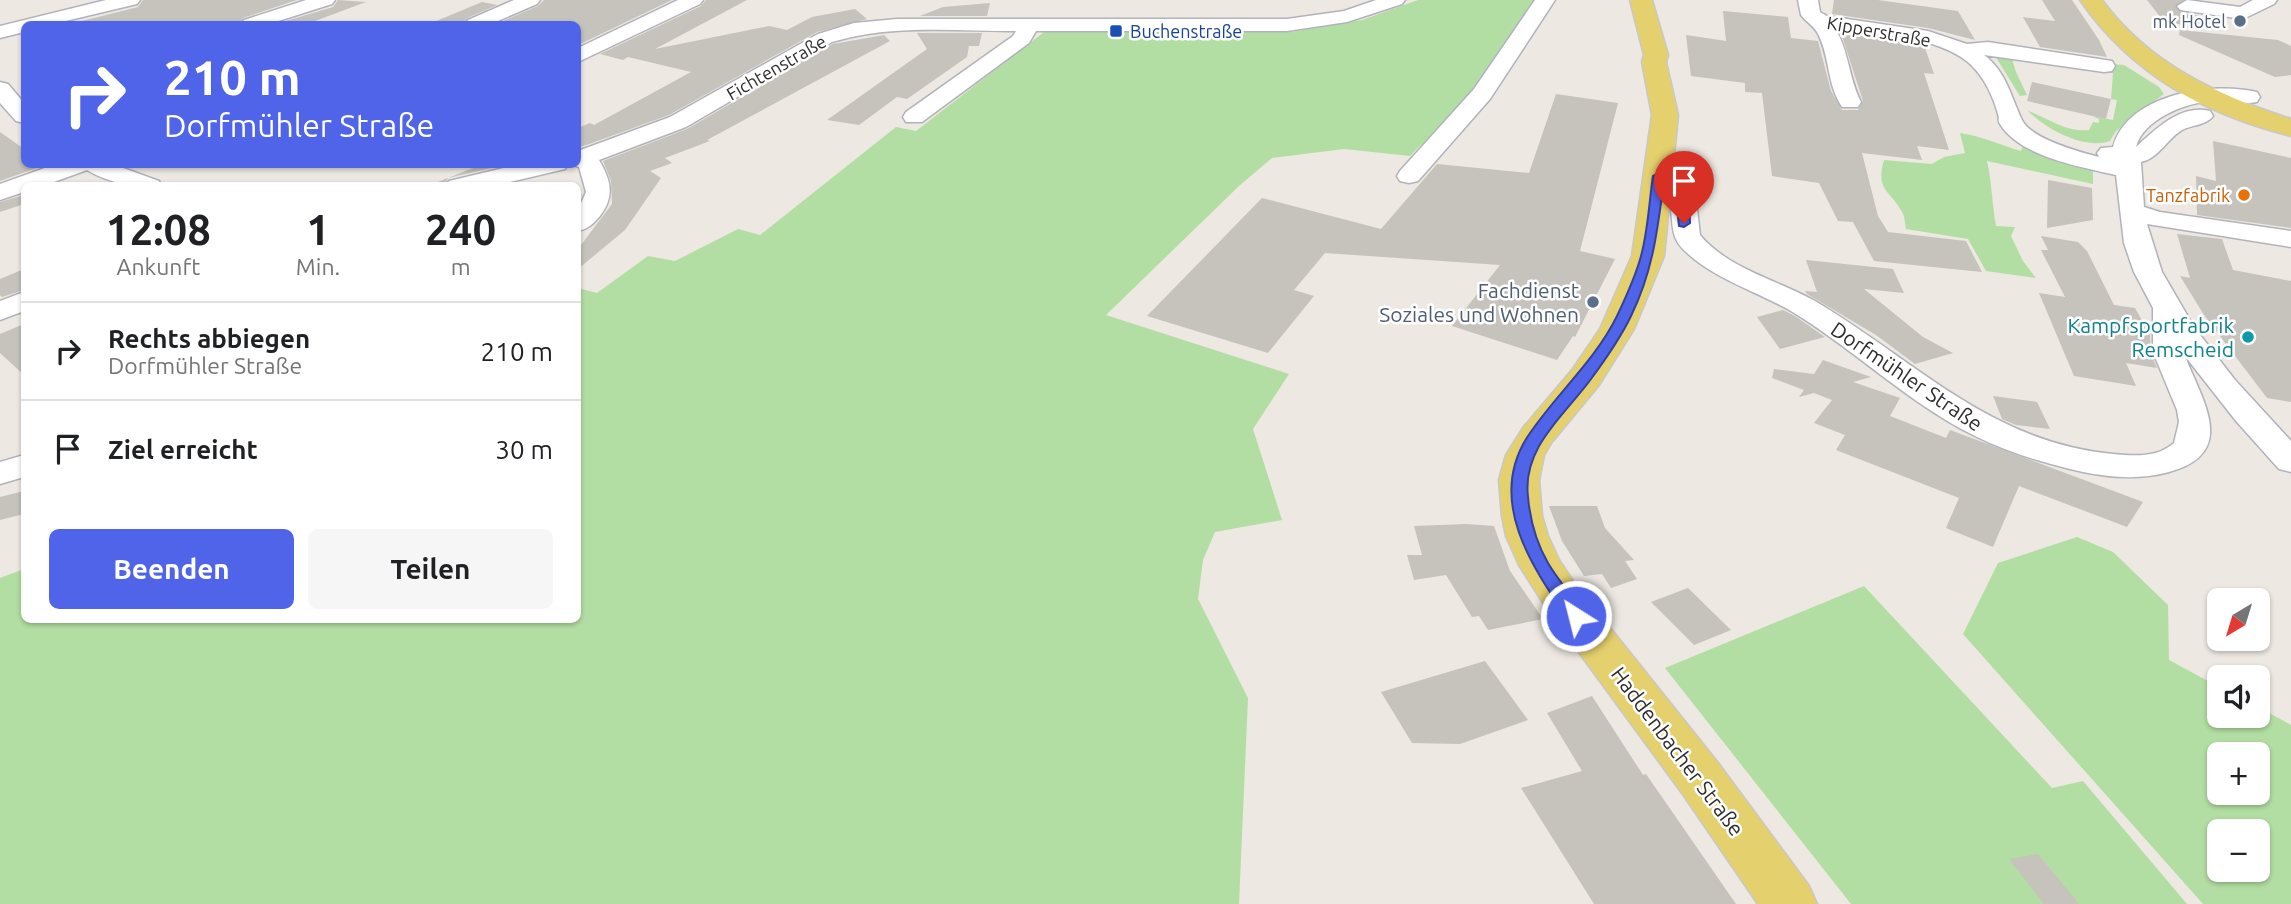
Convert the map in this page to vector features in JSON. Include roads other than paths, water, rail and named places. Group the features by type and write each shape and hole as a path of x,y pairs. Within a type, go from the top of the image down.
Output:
{"main road":[{"path":"2091,0 2104,21 2133,51 2173,80 2206,94 2291,114"},
{"name":"Haddenbacher Straße","path":"1635,7 1656,55 1654,62 1665,115 1648,256 1624,316 1603,352 1535,437 1525,455 1519,480 1522,516 1540,565 1560,595 1700,778 1790,904"},
{"path":"2158,40 2242,102 2291,128"}],"street":[{"path":"43,21 130,0"},
{"path":"260,21 325,0"},
{"path":"481,21 530,0"},
{"path":"581,54 693,0"},
{"name":"Fichtenstraße","path":"581,158 678,122 825,38 854,29 897,25 1028,26 1229,17 1263,26 1318,22 1347,16 1395,0"},
{"path":"1409,176 1482,94 1545,0"},
{"name":"Kipperstraße","path":"1808,0 1811,15 1821,21 1925,38 1964,50 1986,67 2010,115 2010,121 2016,128 2045,146 2128,164"},
{"path":"2187,6 2244,14 2267,0"},
{"path":"897,25 919,4"},
{"path":"1821,21 1831,39 1843,89 1850,102"},
{"path":"914,117 1023,39 1028,26"},
{"path":"0,32 21,27"},
{"name":"Kipperstraße","path":"1964,50 1988,48 2105,66"},
{"path":"2206,94 2175,103 2147,119 2130,136 2123,149 2128,164 2131,211 2138,246 2184,334 2219,380 2277,431 2291,461"},
{"path":"8,95 21,112"},
{"path":"2128,164 2145,154 2170,128 2242,102"},
{"path":"581,158 598,177 600,195 595,205 581,220"},
{"path":"29,182 69,168"},
{"path":"101,168 137,182"},
{"path":"476,182 538,168"},
{"name":"Dorfmühler Straße","path":"1658,176 1682,200 1685,233 1695,246 1730,270 1803,307 1984,428 2065,457 2132,467 2157,465 2178,456 2189,446 2194,431 2187,390 2168,352 2167,304"},
{"path":"0,192 21,185"},
{"path":"2131,211 2156,219 2291,239"},
{"path":"0,311 21,302"},
{"path":"0,472 21,467"}],"tunnel":[{"path":"2161,0 2187,6"}],"place":[{"name":"mk Hotel","path":"2240,21"},
{"name":"Buchenstraße","path":"1116,31"},
{"name":"Tanzfabrik","path":"2244,195"},
{"name":"Fachdienst Soziales und Wohnen","path":"1593,302"},
{"name":"Kampfsportfabrik Remscheid","path":"2248,337"}]}
